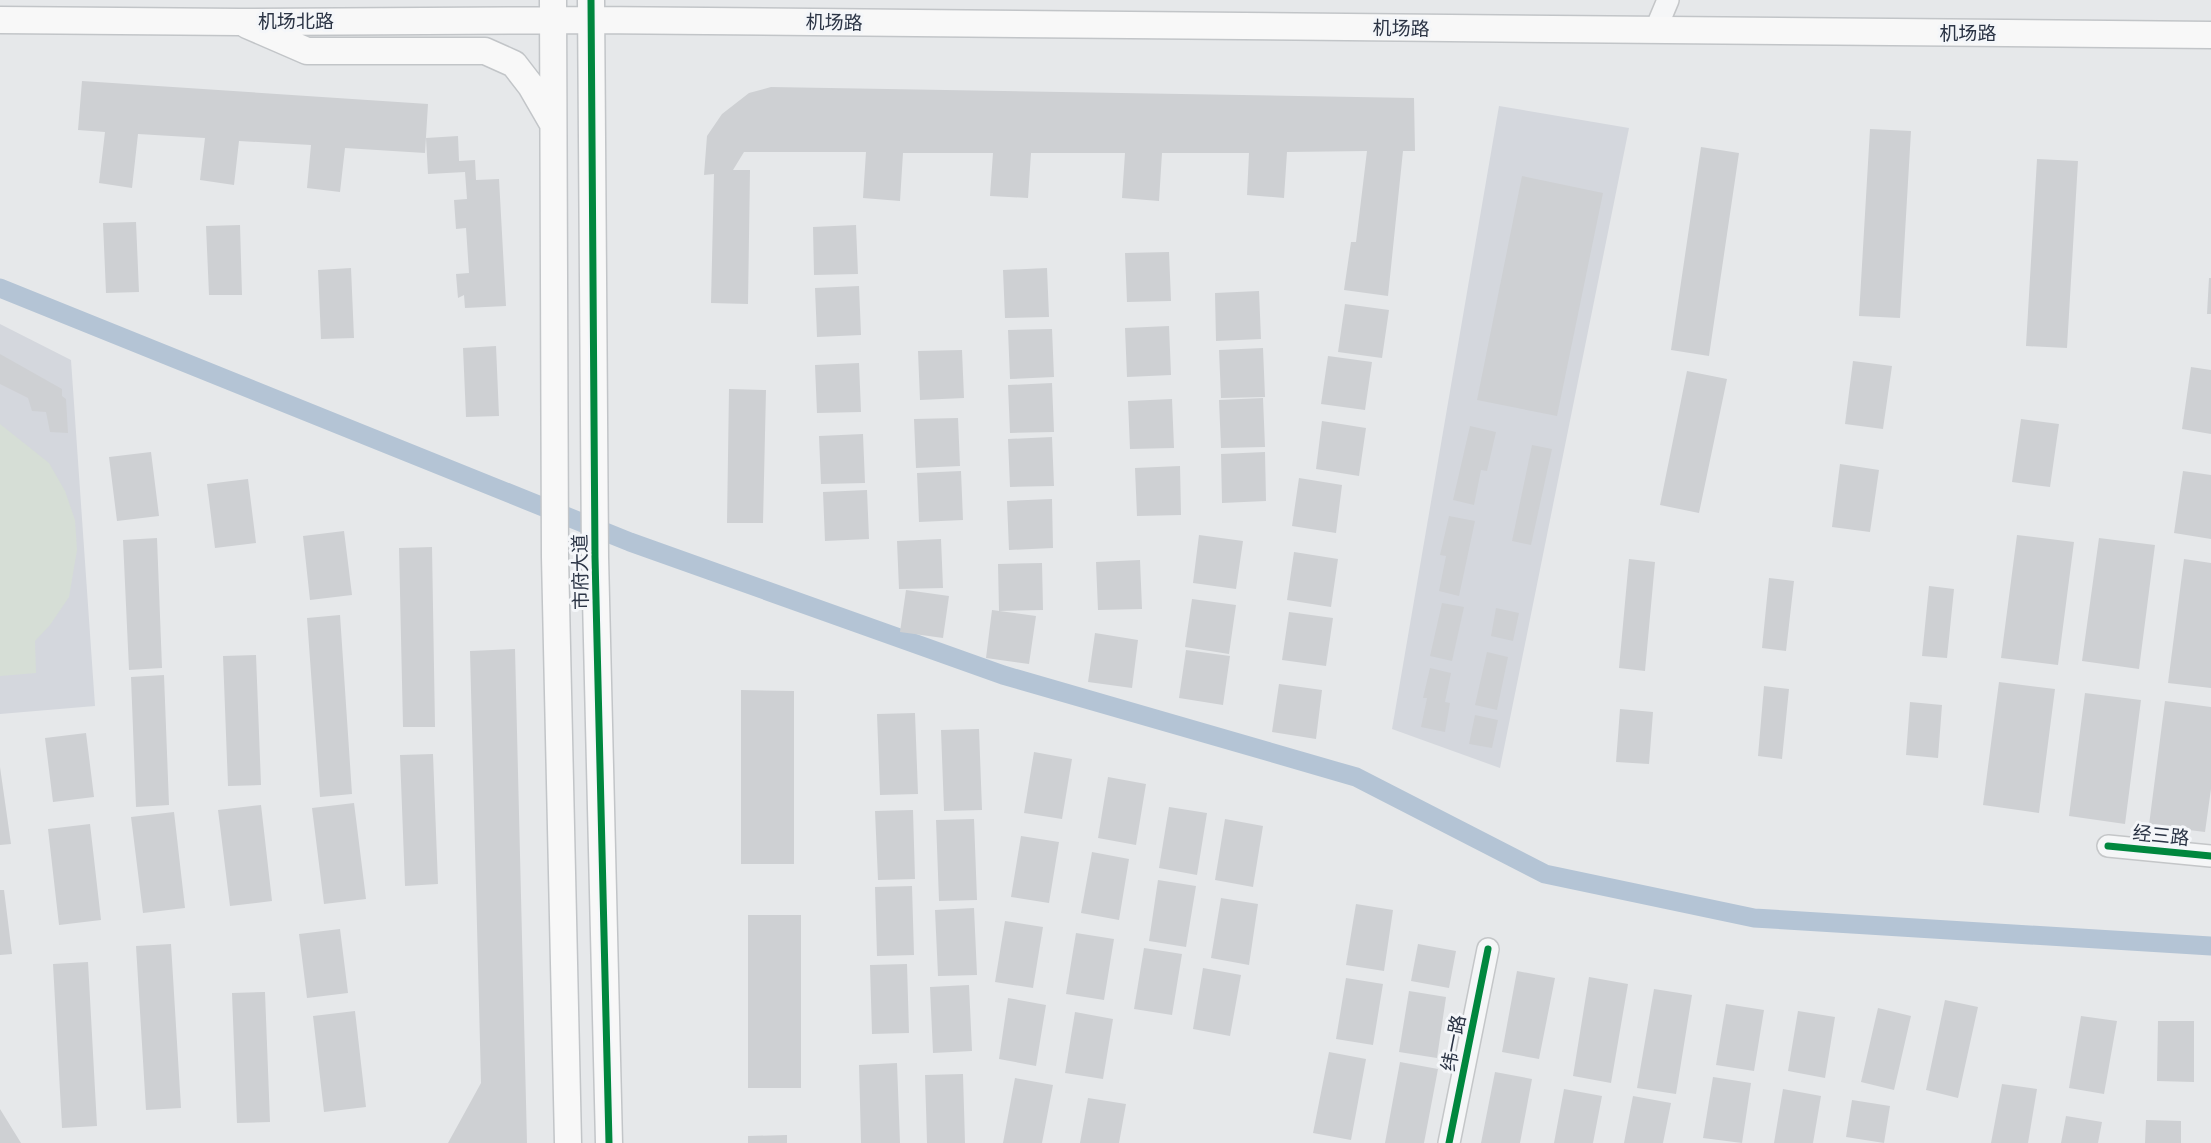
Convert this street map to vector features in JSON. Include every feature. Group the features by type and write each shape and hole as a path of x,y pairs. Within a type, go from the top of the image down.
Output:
{"main road":[{"name":"市府大道","path":"553,10 555,557 568,1143"},
{"name":"机场路","path":"591,10 1655,31 2211,35"},
{"name":"机场北路","path":"0,19 239,22 591,10"},
{"name":"市府大道","path":"591,10 595,557 609,1143"},
{"path":"239,22 307,51 485,51 514,64 531,86 553,125"}],"street":[{"path":"1655,31 1668,0"},
{"name":"经三路","path":"2108,846 2211,856"},
{"name":"纬一路","path":"1450,1143 1488,949"}],"shaded area":[{"path":"1499,106 1629,128 1500,768 1392,729"},
{"path":"0,324 71,360 95,706 0,714"},
{"path":"0,424 49,463 65,491 75,520 77,550 69,597 35,641 36,673 0,676"}],"building":[{"path":"82,81 428,104 425,153 345,148 340,192 307,188 311,145 239,141 234,185 200,180 205,138 138,134 132,188 99,183 105,132 78,130"},
{"path":"771,87 1414,98 1415,151 1403,151 1388,296 1344,290 1351,242 1356,242 1367,151 1287,152 1284,198 1247,195 1249,153 1162,153 1159,201 1122,198 1125,153 1031,153 1028,198 990,196 993,153 903,153 900,201 863,198 866,152 744,152 733,170 750,170 748,304 711,303 714,174 704,175 707,136 722,114 749,93"},
{"path":"1870,129 1911,131 1900,318 1859,316"},
{"path":"458,136 459,161 475,160 476,180 499,179 506,306 465,308 464,295 458,298 456,274 469,273 466,228 456,229 454,200 467,199 465,172 428,174 426,138"},
{"path":"1701,147 1739,153 1709,356 1671,350"},
{"path":"2037,159 2078,161 2067,348 2026,346"},
{"path":"1522,176 1603,193 1557,416 1477,400"},
{"path":"136,222 139,292 106,293 103,223"},
{"path":"240,225 242,295 209,295 206,226"},
{"path":"856,225 858,274 814,275 813,227"},
{"path":"1169,252 1171,301 1127,302 1125,253"},
{"path":"351,268 354,338 321,339 318,270"},
{"path":"1047,268 1049,317 1005,318 1003,270"},
{"path":"2209,278 2211,314 2207,314"},
{"path":"859,286 861,335 817,337 815,288"},
{"path":"1259,291 1261,339 1216,341 1215,293"},
{"path":"1345,304 1389,310 1382,358 1338,352"},
{"path":"1169,326 1171,375 1127,377 1125,328"},
{"path":"1052,329 1054,377 1010,379 1008,330"},
{"path":"496,346 499,416 466,417 463,348"},
{"path":"1263,348 1265,397 1221,398 1219,350"},
{"path":"962,350 964,398 920,400 918,351"},
{"path":"0,354 62,389 62,396 66,399 68,433 50,432 46,412 32,411 28,398 0,384"},
{"path":"1328,356 1372,362 1365,410 1321,404"},
{"path":"1853,361 1892,366 1883,429 1845,424"},
{"path":"859,363 861,412 817,413 815,365"},
{"path":"2191,367 2211,370 2211,434 2182,429"},
{"path":"1687,371 1727,379 1699,513 1660,505"},
{"path":"1052,383 1054,432 1010,433 1008,385"},
{"path":"729,389 766,390 763,523 727,523"},
{"path":"1263,398 1265,447 1221,448 1219,400"},
{"path":"1172,399 1174,448 1130,449 1128,401"},
{"path":"958,418 960,466 916,468 914,419"},
{"path":"2021,419 2059,424 2050,487 2012,482"},
{"path":"1322,421 1366,428 1359,476 1316,469"},
{"path":"1470,426 1496,432 1487,471 1481,470 1474,505 1453,500"},
{"path":"863,434 865,483 821,484 819,436"},
{"path":"1052,437 1054,486 1010,487 1008,439"},
{"path":"1532,445 1552,449 1531,545 1512,541"},
{"path":"151,452 159,516 117,521 109,457"},
{"path":"1265,452 1266,501 1222,503 1221,454"},
{"path":"1840,464 1879,470 1870,532 1832,527"},
{"path":"1180,466 1181,515 1137,516 1135,468"},
{"path":"961,471 963,520 919,522 917,473"},
{"path":"2183,471 2211,475 2211,539 2174,533"},
{"path":"1299,478 1342,485 1336,533 1292,526"},
{"path":"248,479 256,543 215,548 207,484"},
{"path":"867,490 869,539 825,541 823,492"},
{"path":"1052,499 1053,548 1009,550 1007,501"},
{"path":"1449,516 1475,521 1459,596 1439,591 1446,556 1440,555"},
{"path":"344,531 352,595 310,600 303,536"},
{"path":"1199,535 1243,541 1236,589 1193,583"},
{"path":"2017,535 2074,542 2058,665 2001,658"},
{"path":"157,538 162,668 129,670 123,540"},
{"path":"2099,538 2155,545 2139,669 2082,661"},
{"path":"941,539 943,588 899,589 897,541"},
{"path":"432,547 435,727 403,727 399,548"},
{"path":"1294,552 1338,559 1331,607 1287,600"},
{"path":"1629,559 1655,562 1645,671 1619,668"},
{"path":"2184,559 2211,563 2211,688 2168,683"},
{"path":"1140,560 1142,609 1098,610 1096,562"},
{"path":"1042,563 1043,610 999,611 998,564"},
{"path":"1769,578 1794,581 1786,651 1762,648"},
{"path":"1929,586 1954,589 1947,658 1922,656"},
{"path":"906,590 949,596 943,638 900,632"},
{"path":"1192,599 1236,605 1229,654 1185,647"},
{"path":"1442,603 1464,607 1452,661 1430,656"},
{"path":"1496,608 1519,613 1513,641 1491,636"},
{"path":"992,610 1036,616 1029,664 986,658"},
{"path":"1289,612 1333,618 1326,666 1282,660"},
{"path":"340,615 352,794 320,797 307,618"},
{"path":"1095,633 1138,640 1132,688 1088,682"},
{"path":"515,649 527,1143 448,1143 481,1083 470,651"},
{"path":"1186,650 1230,656 1223,705 1179,698"},
{"path":"1487,652 1508,657 1497,710 1475,705"},
{"path":"256,655 261,785 228,786 223,656"},
{"path":"1430,668 1451,673 1445,702 1450,703 1445,732 1421,727 1427,698 1423,698"},
{"path":"164,675 169,805 136,807 131,677"},
{"path":"1999,682 2055,689 2039,813 1983,805"},
{"path":"1279,684 1322,690 1316,739 1272,732"},
{"path":"1764,686 1789,689 1782,759 1758,756"},
{"path":"741,690 794,691 794,864 741,864"},
{"path":"2085,693 2141,700 2125,824 2069,816"},
{"path":"2165,701 2211,707 2211,789 2205,832 2149,825"},
{"path":"1910,702 1942,705 1938,758 1906,755"},
{"path":"1620,709 1653,712 1649,764 1616,762"},
{"path":"915,713 918,794 880,795 877,714"},
{"path":"1475,715 1498,720 1492,748 1469,744"},
{"path":"979,729 982,810 944,811 941,730"},
{"path":"86,733 94,797 53,802 45,738"},
{"path":"1034,752 1072,759 1062,819 1024,813"},
{"path":"433,754 438,884 405,886 400,755"},
{"path":"0,767 11,844 0,845"},
{"path":"1108,777 1146,784 1136,845 1098,838"},
{"path":"354,803 366,899 324,904 312,808"},
{"path":"261,805 272,901 230,906 218,810"},
{"path":"1169,807 1207,813 1197,875 1159,868"},
{"path":"913,810 915,879 878,880 875,811"},
{"path":"174,812 185,908 143,913 131,817"},
{"path":"974,819 977,900 939,901 936,820"},
{"path":"1225,819 1263,826 1253,887 1215,880"},
{"path":"90,824 101,920 59,925 48,829"},
{"path":"1021,836 1059,842 1049,903 1011,897"},
{"path":"1092,852 1129,859 1119,920 1081,913"},
{"path":"1158,880 1196,886 1186,947 1149,941"},
{"path":"912,886 914,955 877,956 875,887"},
{"path":"0,890 4,890 12,954 0,955"},
{"path":"1221,898 1258,904 1249,965 1211,958"},
{"path":"1356,904 1393,910 1384,971 1346,965"},
{"path":"974,908 977,975 938,976 935,910"},
{"path":"748,915 801,915 801,1088 748,1088"},
{"path":"1005,921 1043,927 1033,988 995,982"},
{"path":"340,929 348,993 307,998 299,934"},
{"path":"1076,933 1114,939 1104,1000 1066,994"},
{"path":"171,944 181,1108 146,1110 136,946"},
{"path":"1418,944 1456,951 1449,988 1411,981"},
{"path":"1144,948 1182,954 1172,1015 1134,1009"},
{"path":"88,962 97,1126 62,1128 53,964"},
{"path":"907,964 909,1033 872,1034 870,965"},
{"path":"1203,968 1241,975 1230,1036 1193,1029"},
{"path":"1517,971 1555,978 1539,1059 1502,1052"},
{"path":"1589,977 1628,984 1611,1083 1573,1076"},
{"path":"1346,978 1383,984 1373,1045 1336,1039"},
{"path":"969,985 972,1051 933,1053 930,987"},
{"path":"1654,989 1692,995 1676,1094 1637,1088"},
{"path":"1409,991 1446,997 1437,1058 1399,1052"},
{"path":"265,992 270,1122 237,1123 232,993"},
{"path":"1008,998 1046,1005 1036,1066 999,1059"},
{"path":"1945,1000 1978,1007 1958,1098 1926,1090"},
{"path":"1726,1004 1764,1010 1754,1071 1716,1065"},
{"path":"1878,1008 1911,1016 1894,1090 1861,1082"},
{"path":"355,1011 366,1107 324,1112 313,1016"},
{"path":"1798,1011 1835,1017 1825,1078 1788,1071"},
{"path":"1075,1012 1113,1019 1103,1079 1065,1073"},
{"path":"2081,1016 2117,1021 2104,1094 2069,1088"},
{"path":"2158,1021 2194,1021 2194,1082 2157,1081"},
{"path":"1329,1052 1366,1059 1351,1140 1313,1133"},
{"path":"1400,1062 1438,1069 1424,1143 1385,1143"},
{"path":"897,1063 900,1143 861,1143 859,1065"},
{"path":"1495,1072 1532,1079 1520,1143 1481,1143"},
{"path":"963,1074 965,1143 927,1143 925,1075"},
{"path":"1713,1077 1751,1083 1742,1143 1703,1138"},
{"path":"1015,1078 1053,1085 1042,1143 1003,1143"},
{"path":"2002,1084 2037,1089 2028,1143 1991,1143"},
{"path":"1564,1089 1602,1096 1593,1143 1554,1143"},
{"path":"1783,1089 1821,1096 1813,1143 1774,1143"},
{"path":"1633,1096 1671,1103 1663,1143 1624,1143"},
{"path":"1088,1098 1126,1104 1119,1143 1080,1143"},
{"path":"1852,1100 1890,1106 1884,1143 1846,1137"},
{"path":"0,1109 21,1143 0,1143"},
{"path":"2066,1116 2102,1122 2098,1143 2061,1143"},
{"path":"2146,1120 2181,1121 2181,1143 2145,1143"},
{"path":"787,1135 787,1143 748,1143 748,1136"}],"waterway":[{"path":"0,288 630,542 1003,675 1356,777 1545,874 1754,918 2211,946"}],"cycle path":[{"path":"591,0 595,557 609,1143"},
{"path":"2108,846 2211,856"},
{"path":"1449,1143 1488,949"}]}
